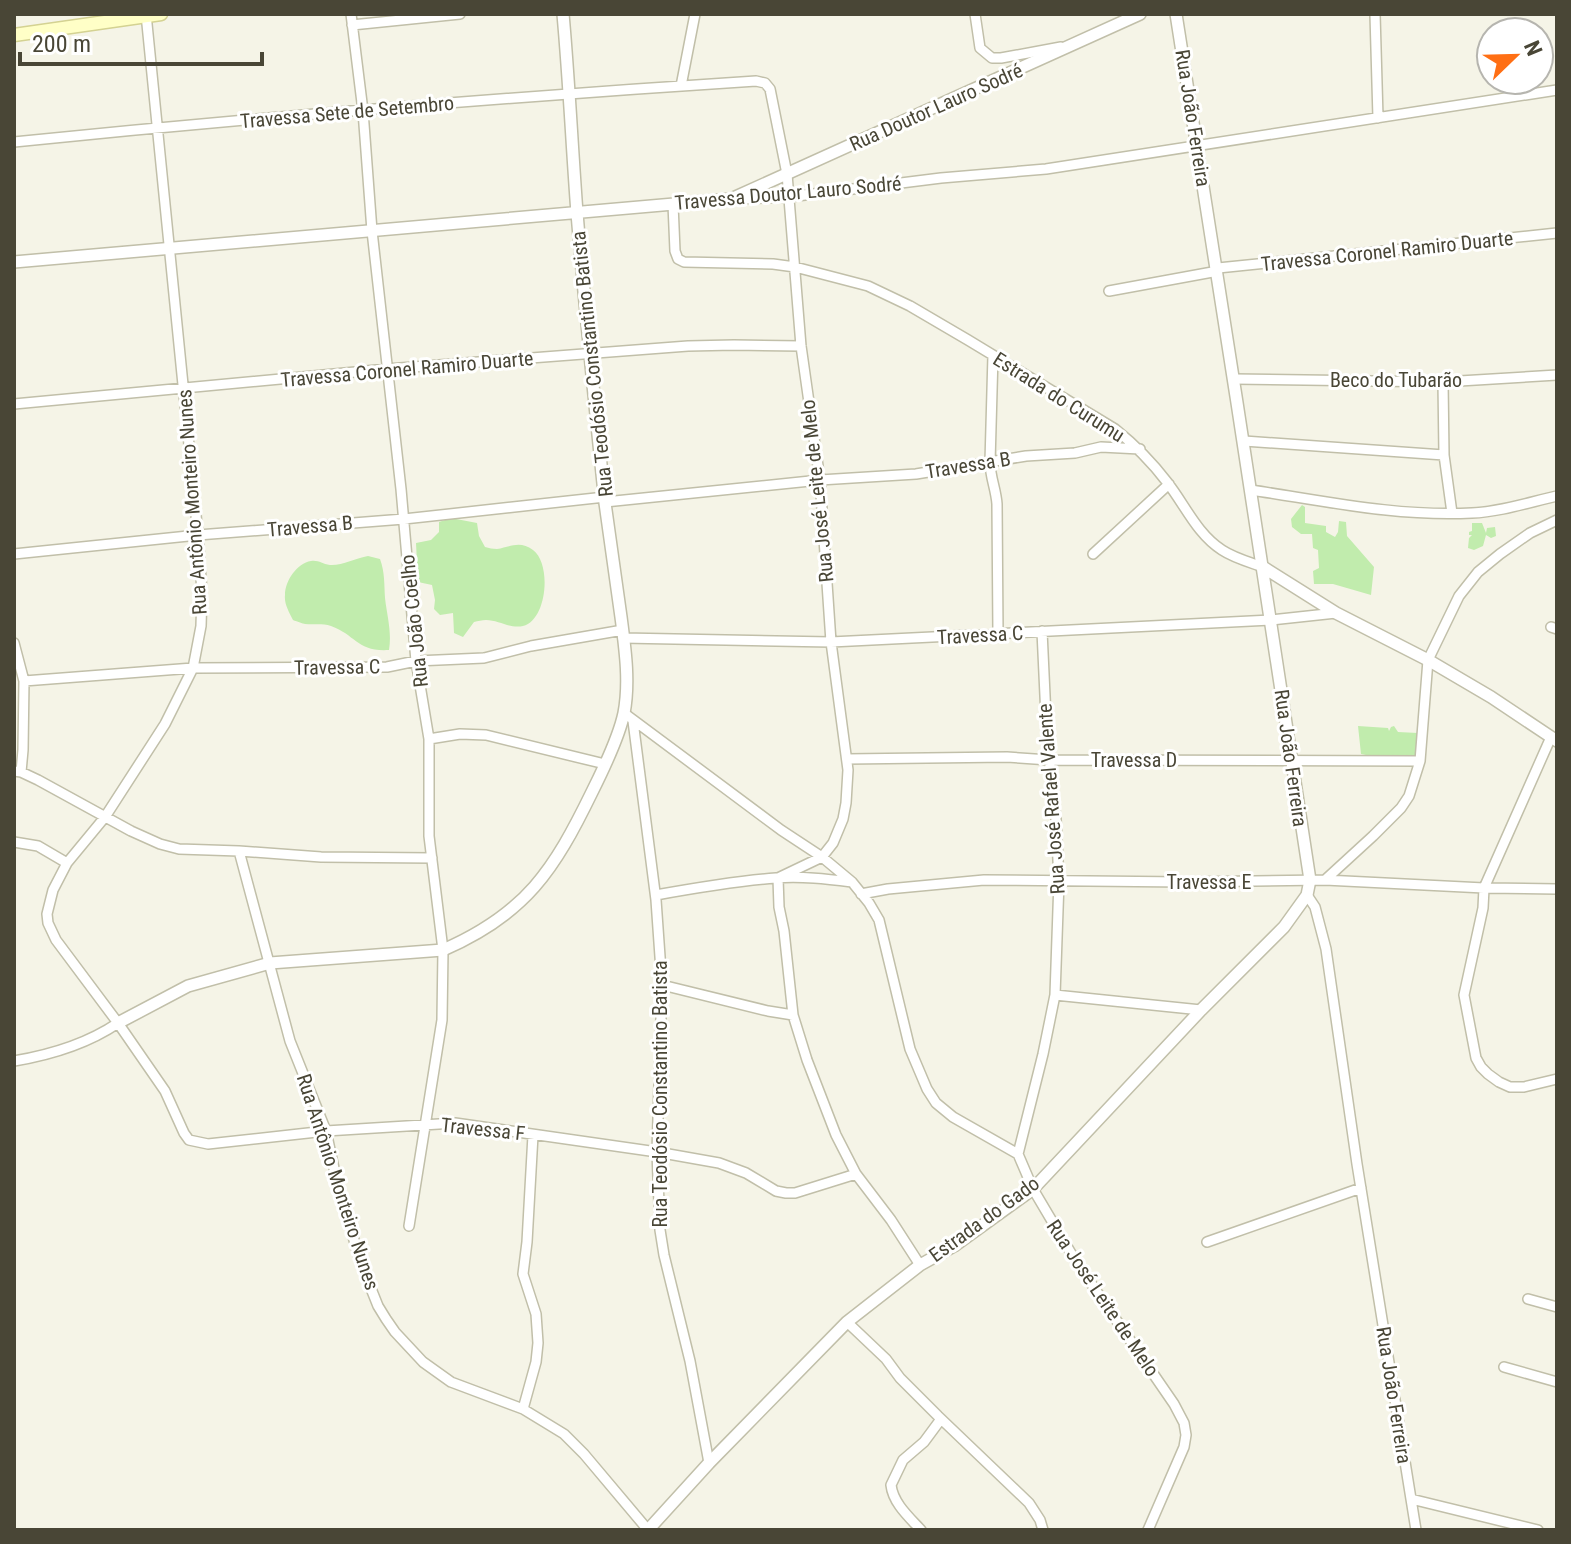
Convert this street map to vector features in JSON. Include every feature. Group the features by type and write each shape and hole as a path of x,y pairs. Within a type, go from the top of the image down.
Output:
{"main road":[{"path":"14,35 161,14"}],"street":[{"path":"352,19 460,14"},
{"name":"Rua Teodósio Constantino Batista","path":"563,14 577,213 605,499 627,666 629,717 656,895 662,985 657,1152 660,1230 709,1463"},
{"path":"681,86 695,14"},
{"path":"975,14 980,48 992,58 1075,44"},
{"name":"Rua Doutor Lauro Sodré","path":"731,199 1140,14"},
{"name":"Rua João Ferreira","path":"1176,14 1310,880 1307,895 1315,907 1326,949 1416,1530"},
{"path":"1375,14 1378,118"},
{"name":"Rua Antônio Monteiro Nunes","path":"118,1023 56,940 48,923 49,904 67,863 105,817 165,724 193,668 201,626 198,535 146,15"},
{"name":"Rua João Coelho","path":"352,19 416,661 429,739 429,836 443,950 442,1020 409,1226"},
{"name":"Travessa Sete de Setembro","path":"14,142 570,92 756,81"},
{"name":"Rua José Leite de Melo","path":"756,81 765,83 770,89 787,174 801,346 820,480 831,642 847,759 843,819 833,843 822,857"},
{"name":"Travessa Doutor Lauro Sodré","path":"14,262 731,199 789,197 1046,169 1557,90"},
{"name":"Estrada do Curumu","path":"673,204 675,251 680,260 795,267 868,286 892,297 1096,416 1140,449 1169,484 1192,521 1214,544 1233,556 1263,567 1336,613 1428,660 1554,739"},
{"name":"Travessa Coronel Ramiro Duarte","path":"1109,291 1218,270 1557,233"},
{"name":"Travessa Coronel Ramiro Duarte","path":"14,404 387,369 688,346 801,346"},
{"path":"993,355 990,474 996,489 997,504 998,634"},
{"name":"Beco do Tubarão","path":"1234,379 1443,382 1557,375"},
{"path":"1443,382 1444,455 1452,513"},
{"path":"1244,441 1444,455"},
{"name":"Travessa B","path":"14,554 198,535 916,474 1101,447 1140,449"},
{"path":"1093,554 1169,484"},
{"path":"1251,490 1364,508 1434,515 1475,513 1557,496"},
{"path":"1325,880 1401,808 1409,796 1420,761 1428,660 1459,596 1478,572 1517,542 1557,520"},
{"name":"Travessa C","path":"24,681 193,668 387,667 416,661 484,658 531,646 623,634 831,642 1271,620 1336,613"},
{"name":"Rua José Rafael Valente","path":"1018,1154 1055,995 1059,881 1042,631"},
{"path":"14,643 24,681 23,750 17,772 160,844 179,849 321,857 432,858"},
{"path":"14,1061 37,1057 99,1036 188,986 270,963 443,950 480,931 526,898 553,865 629,717 852,882 879,920 910,1049 927,1089 936,1103 953,1117 1018,1154"},
{"path":"429,739 460,734 486,735 605,764"},
{"path":"1554,739 1484,888 1483,908 1464,995 1476,1058 1488,1074 1510,1087 1557,1079"},
{"name":"Travessa D","path":"847,759 1007,757 1049,760 1420,761"},
{"path":"14,842 38,846 67,863"},
{"name":"Rua Antônio Monteiro Nunes","path":"239,851 290,1041 326,1131 348,1221 378,1306 395,1332 423,1362 451,1382 523,1409 554,1426 575,1444 648,1530"},
{"path":"778,878 822,857"},
{"path":"778,878 793,1015 826,1111 856,1174 920,1265"},
{"path":"656,895 778,878 852,882"},
{"name":"Travessa E","path":"861,894 984,880 1325,880 1557,889"},
{"name":"Estrada do Gado","path":"648,1530 847,1322 920,1265 954,1246 1033,1189 1201,1010 1284,927 1307,895"},
{"path":"662,985 793,1015"},
{"path":"1055,995 1201,1010"},
{"name":"Travessa F","path":"118,1023 165,1091 189,1140 208,1144 326,1131 455,1123 719,1163 786,1193 856,1174"},
{"path":"523,1409 538,1343 536,1314 523,1274 533,1135"},
{"name":"Rua José Leite de Melo","path":"1018,1154 1033,1189 1075,1260 1168,1394 1184,1423 1184,1447 1148,1530"},
{"path":"1207,1242 1361,1188"},
{"path":"1528,1299 1557,1307"},
{"path":"847,1322 941,1419 1029,1503 1043,1530"},
{"path":"1504,1367 1557,1382"},
{"path":"921,1530 896,1502 891,1485 903,1460 924,1442 941,1419"},
{"path":"1411,1499 1538,1530"}],"green space":[{"path":"1302,505 1305,507 1305,523 1326,526 1326,532 1335,537 1339,521 1346,522 1347,536 1374,567 1371,595 1333,584 1314,584 1313,571 1319,568 1318,550 1313,548 1312,534 1301,534 1292,527 1291,519"},
{"path":"451,518 477,523 485,547 497,549 524,545 539,557 545,579 544,591 542,603 531,622 518,627 491,620 477,621 463,637 454,633 453,613 440,615 434,609 432,585 418,582 416,543 431,540 439,532 439,522"},
{"path":"1472,523 1482,523 1486,533 1487,528 1495,527 1496,536 1491,538 1486,535 1483,546 1474,550 1468,548"},
{"path":"368,556 380,559 383,569 390,630 389,650 363,646 331,626 293,620 285,595 287,584 297,569 311,561 334,565"},
{"path":"1358,726 1388,728 1389,731 1394,726 1398,732 1418,733 1417,757 1377,755 1375,759 1367,759 1366,755 1361,754"}]}
